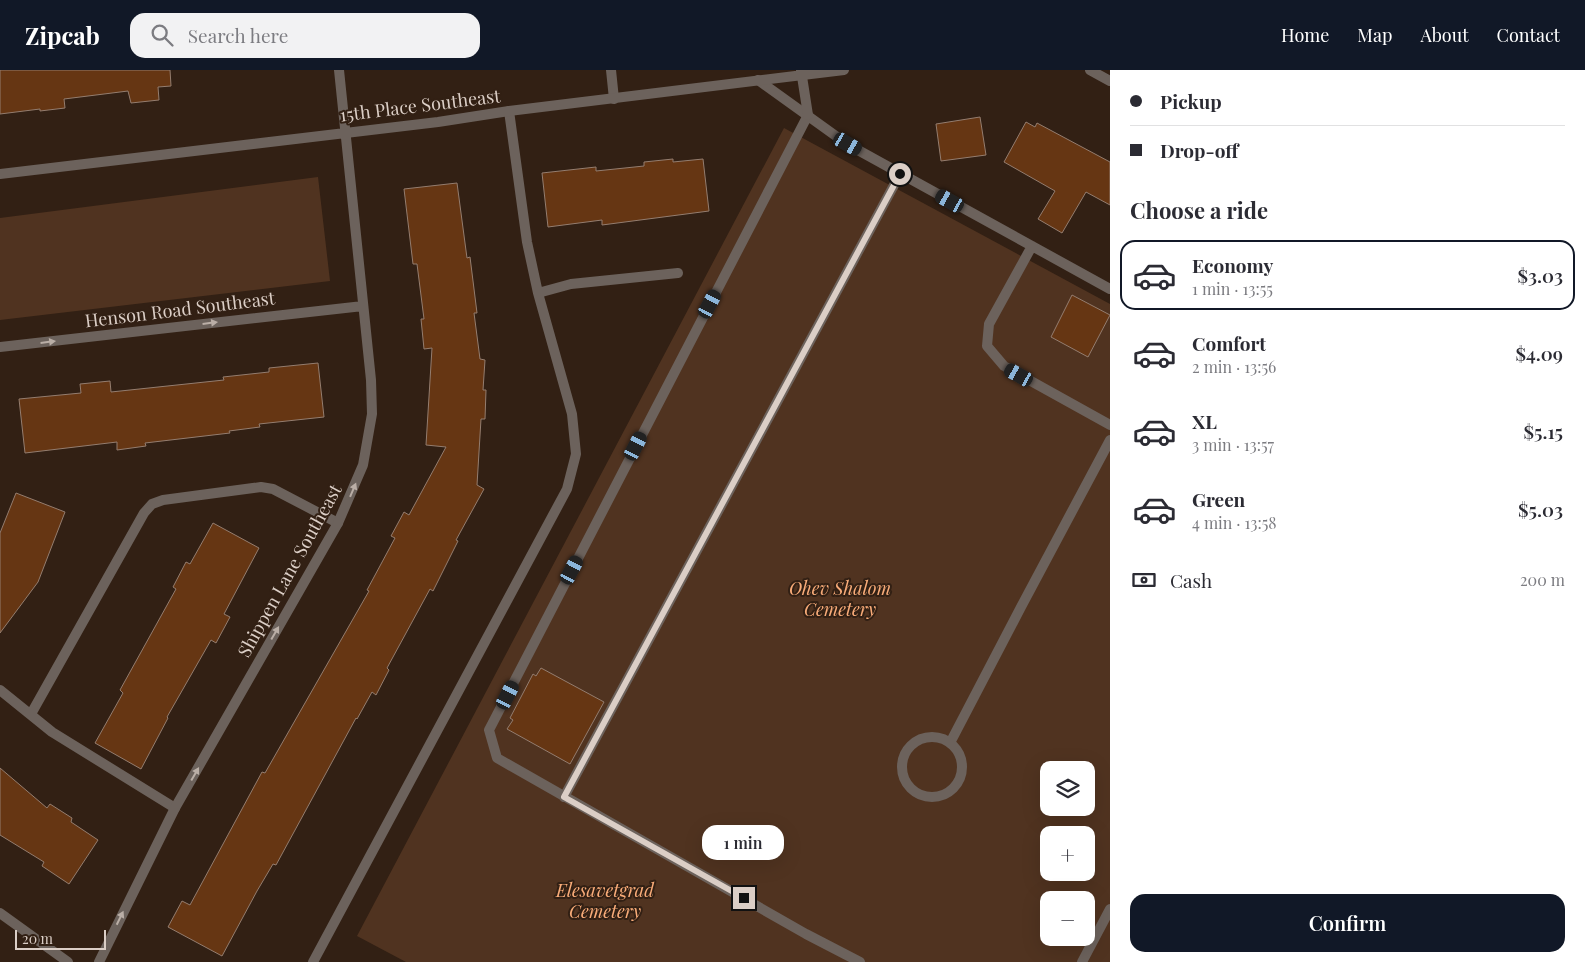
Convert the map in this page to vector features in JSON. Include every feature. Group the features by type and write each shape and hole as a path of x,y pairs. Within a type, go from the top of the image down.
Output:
{"street":[{"name":"Shippen Lane Southeast","path":"99,962 175,808 338,523 363,465 372,414 371,380 339,70"},
{"path":"611,70 614,99"},
{"name":"15th Place Southeast","path":"0,174 438,122 801,73 844,70"},
{"path":"1090,70 1110,81"},
{"path":"801,73 808,115 489,730 497,758 806,934 860,962"},
{"path":"758,80 848,144 1110,289"},
{"path":"313,962 567,489 576,454 572,414 538,293 527,242 509,111"},
{"path":"564,797 900,174"},
{"path":"1032,246 989,324 987,346 1004,366 1110,425"},
{"path":"538,293 571,284 678,273"},
{"name":"Henson Road Southeast","path":"0,347 363,306"},
{"path":"950,743 1110,440"},
{"path":"31,714 144,513 152,504 163,500 261,487 273,489 338,523"},
{"path":"0,690 52,732 175,808"},
{"path":"927,737 941,738 950,743 957,750 961,760 960,777 956,784 949,792 933,797 922,795 912,790 905,781 902,763 910,747 918,740 927,737"},
{"path":"1082,962 1110,909"},
{"path":"0,913 68,962"}],"green space":[{"name":"Ohev Shalom Cemetery","path":"784,128 1110,304 1110,962 406,962 357,936"},
{"path":"318,177 330,281 0,320 0,218"}],"building":[{"path":"0,70 170,70 171,86 158,87 159,100 131,103 128,91 64,99 65,108 0,114"},
{"path":"980,117 986,155 941,161 936,124"},
{"path":"1026,122 1035,127 1037,123 1110,162 1110,205 1086,192 1062,233 1038,219 1055,191 1004,162"},
{"path":"673,159 673,162 703,159 709,211 602,225 602,220 548,227 542,173 596,167 596,171 644,166 644,162"},
{"path":"457,183 467,258 470,257 477,313 474,313 480,359 485,360 483,390 486,390 485,419 481,419 477,485 484,489 456,540 458,541 433,591 430,589 387,668 389,670 376,695 372,692 356,718 276,865 273,864 222,956 168,927 182,901 190,905 262,772 265,773 369,591 367,590 395,538 391,536 404,512 409,515 446,447 426,445 432,348 424,349 421,319 424,319 417,264 413,264 404,189"},
{"path":"1072,295 1110,315 1088,357 1051,337"},
{"path":"318,363 324,417 259,424 260,427 229,431 230,433 145,443 146,446 117,450 117,442 25,453 19,399 81,393 80,384 110,381 111,392 224,380 223,377 269,372 269,368"},
{"path":"16,493 65,512 38,582 0,633 0,533"},
{"path":"213,523 259,548 224,614 230,617 216,643 211,640 167,717 141,769 95,743 123,693 120,690 176,589 173,587 186,562 190,564"},
{"path":"541,668 604,702 570,764 507,729 513,720 510,718 533,674 536,676"},
{"path":"0,768 47,808 50,804 72,818 71,822 98,840 69,884 42,866 44,862 0,835"}],"route":[{"path":"744,898 564,797 900,174"}],"park label":[{"name":"Elesavetgrad Cemetery","path":"605,901"}]}
